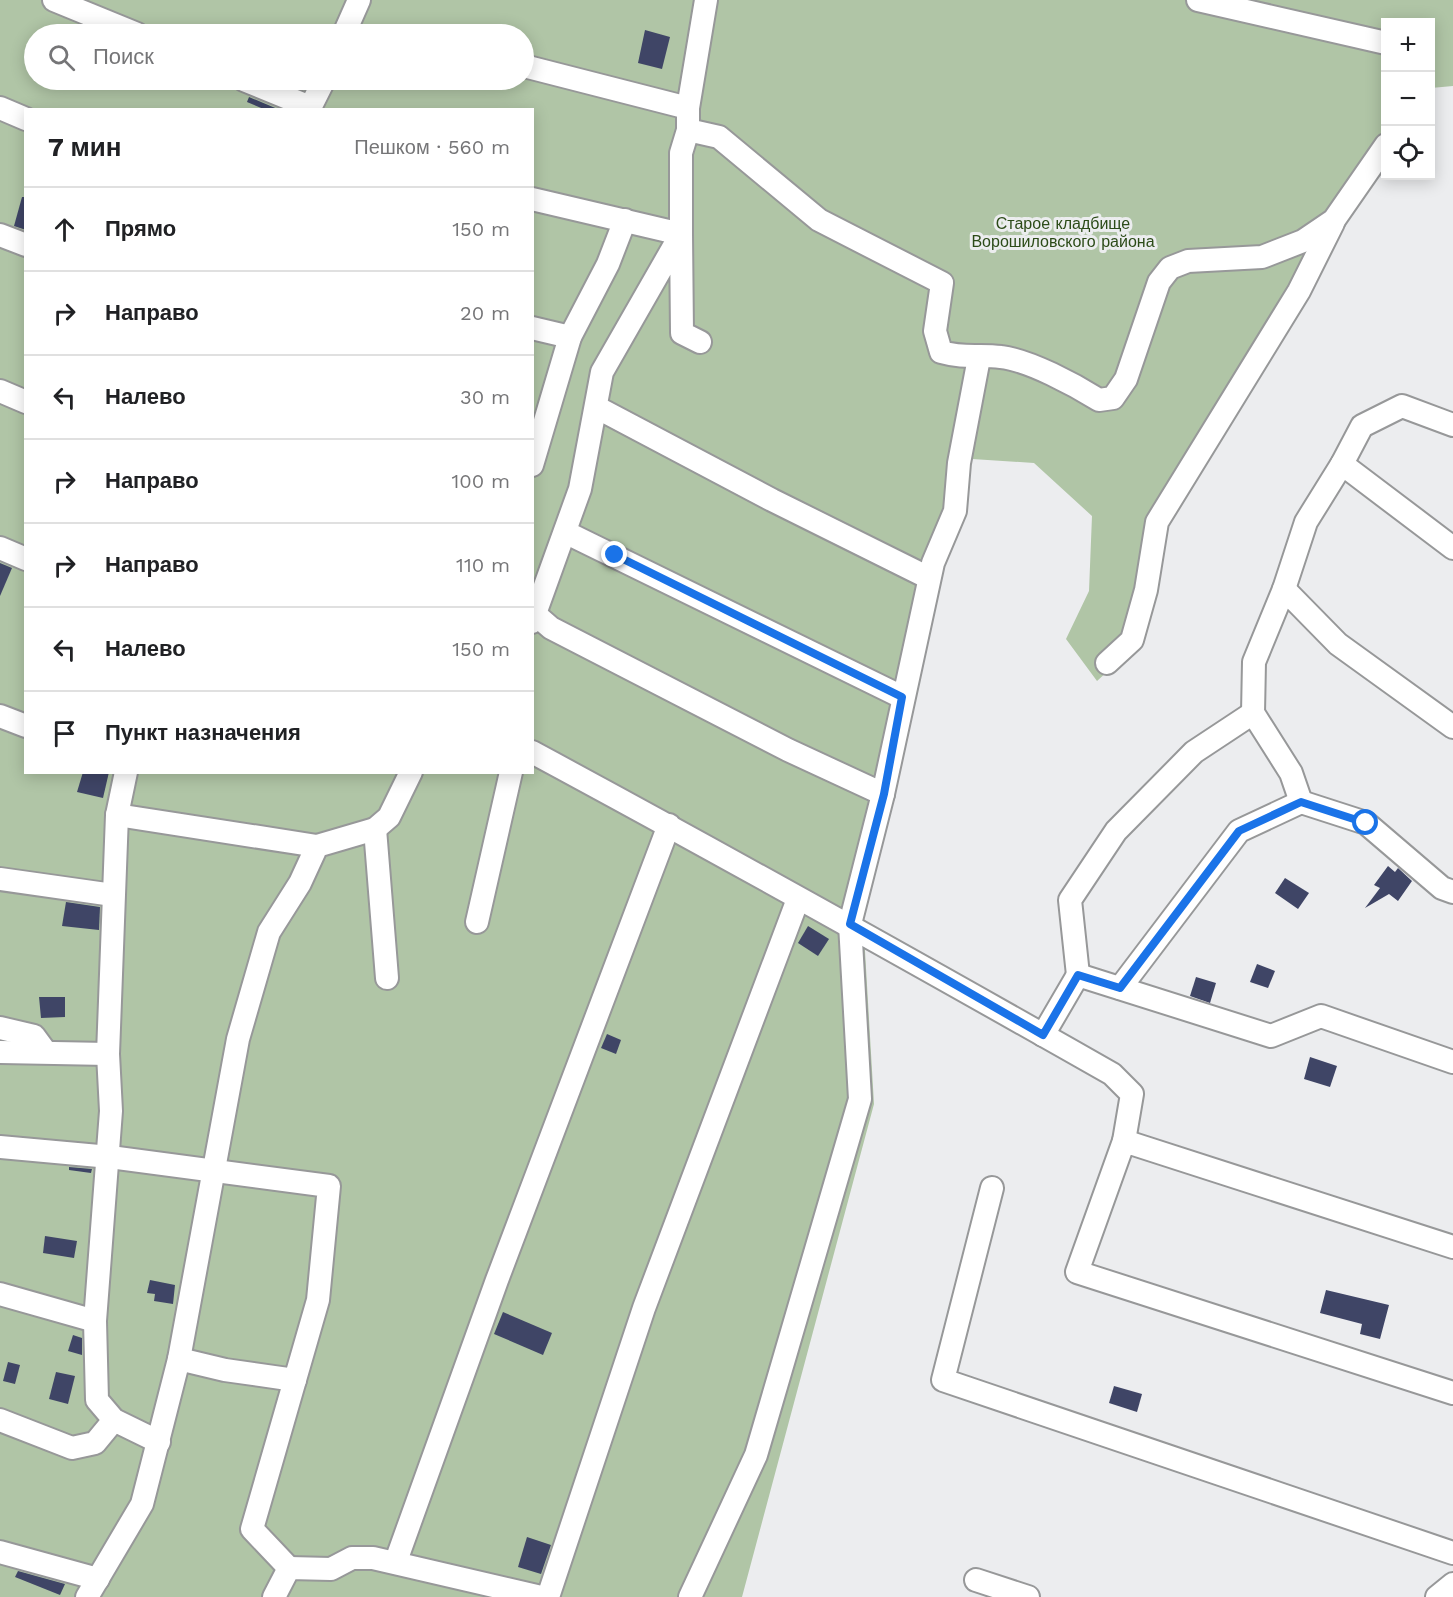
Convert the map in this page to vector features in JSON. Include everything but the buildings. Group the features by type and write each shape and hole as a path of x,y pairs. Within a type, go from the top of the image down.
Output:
{"street":[{"path":"54,0 113,24"},
{"path":"348,24 359,0"},
{"path":"700,342 682,333 681,153 706,0"},
{"path":"1198,0 1381,43"},
{"path":"534,69 688,119 719,137 819,220 942,283 935,331 941,352 961,358 1002,357 1067,380 1099,400 1113,398 1126,379 1159,282 1170,268 1188,261 1262,257 1304,241 1334,220"},
{"path":"268,90 310,108 319,90"},
{"path":"0,108 24,117"},
{"path":"1107,663 1132,640 1146,590 1157,522 1299,291 1334,220 1381,152"},
{"path":"534,199 681,234"},
{"path":"534,458 570,337 608,264 625,220"},
{"path":"681,234 602,372 580,489 534,618 788,750 884,794"},
{"path":"0,235 24,244"},
{"path":"534,328 570,337"},
{"path":"690,1597 756,1455 860,1099 850,924 884,794 902,697 929,578 954,511 959,464 979,358"},
{"path":"0,392 24,401"},
{"path":"1301,802 1291,773 1253,713 1254,662 1284,589 1306,522 1342,464 1362,426 1402,406 1453,425"},
{"path":"596,407 772,500 929,578"},
{"path":"1342,464 1453,548"},
{"path":"565,532 902,697"},
{"path":"0,548 24,558"},
{"path":"1284,589 1338,644 1453,727"},
{"path":"1043,1035 1078,975 1070,900 1116,831 1194,752 1253,713"},
{"path":"0,716 24,725"},
{"path":"534,753 669,825 798,899 850,924 1112,1074 1132,1094 1124,1141 1077,1272 1453,1393"},
{"path":"126,774 117,815 113,895 108,1054 111,1111 110,1157 95,1321 97,1400 114,1420 159,1442"},
{"path":"117,815 317,846 375,829 389,817 410,774"},
{"path":"477,922 512,774"},
{"path":"1120,988 1239,831 1301,802 1366,823 1442,888 1453,892"},
{"path":"396,1561 497,1280 669,825"},
{"path":"375,829 387,978"},
{"path":"0,1552 92,1588 142,1504 179,1359 238,1039 269,932 300,883 317,846"},
{"path":"0,879 113,895"},
{"path":"548,1597 644,1308 798,899"},
{"path":"1078,975 1271,1036 1321,1016 1453,1062"},
{"path":"0,1028 34,1036 45,1051"},
{"path":"0,1052 45,1051 108,1054"},
{"path":"1124,1141 1453,1247"},
{"path":"0,1148 110,1157 329,1186 318,1300 252,1529 289,1568 331,1569 352,1558 396,1561 541,1597"},
{"path":"992,1188 943,1380 1453,1553"},
{"path":"0,1294 95,1321"},
{"path":"179,1359 225,1370 295,1380"},
{"path":"0,1419 72,1448 95,1443 114,1420"},
{"path":"274,1597 289,1568"},
{"path":"976,1580 1028,1597"},
{"path":"1437,1597 1453,1584"}],"green space":[{"path":"0,0 700,0 676,130 671,240 592,369 574,475 534,584 534,108 24,108 24,774 534,774 534,758 864,934 874,1104 742,1597 0,1597"},
{"name":"Старое кладбище Ворошиловского района","path":"707,0 1453,0 1453,86 1435,88 1435,18 1381,18 1381,158 1160,525 1143,639 1097,681 1066,639 1089,591 1092,516 1034,463 957,458 849,921 534,748 534,619 604,376 685,236 683,152"}],"route":[{"path":"615,555 902,697 884,794 850,924 1043,1035 1078,975 1120,988 1239,831 1301,802 1366,823"}]}
